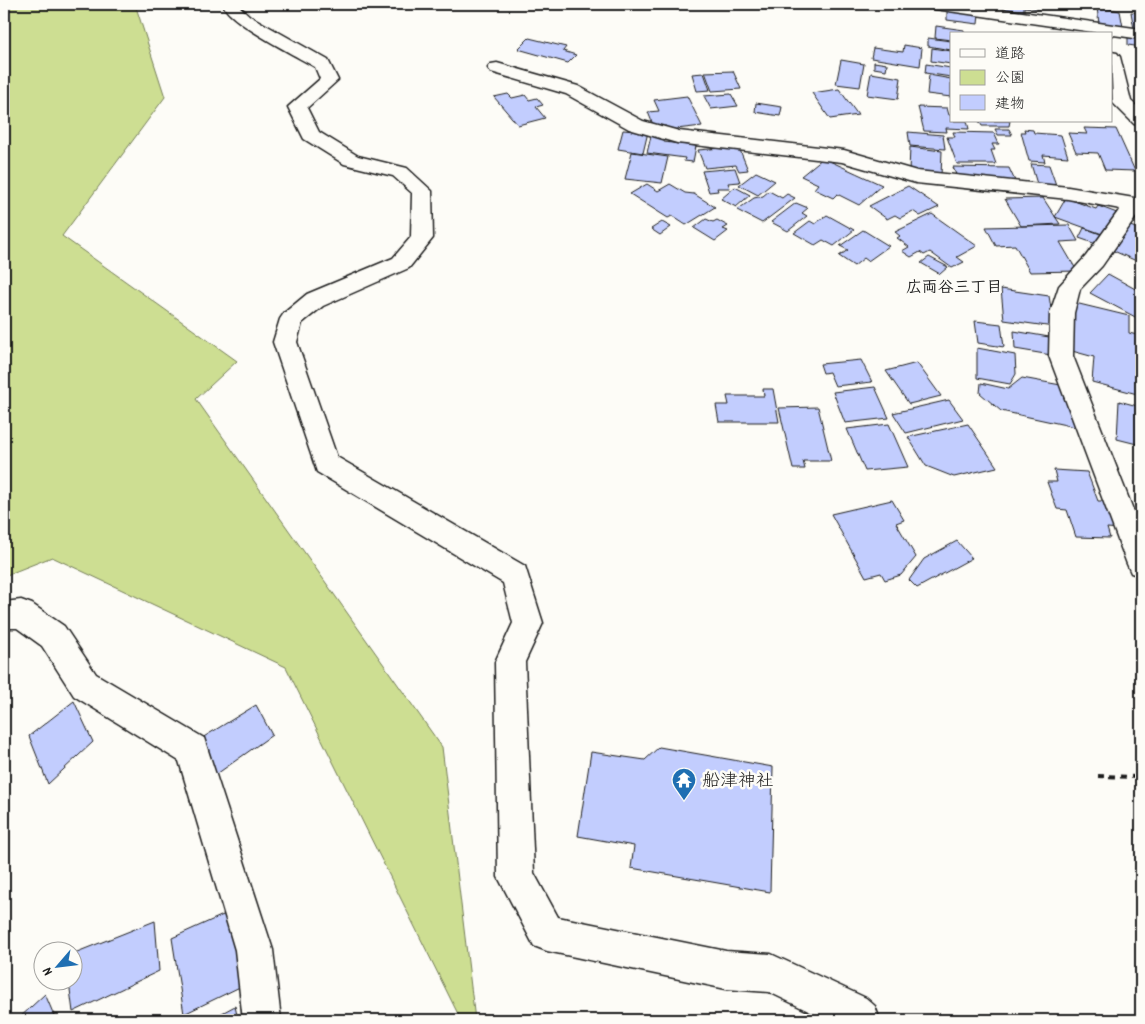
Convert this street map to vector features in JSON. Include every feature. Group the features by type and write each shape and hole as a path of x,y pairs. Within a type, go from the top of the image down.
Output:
{"street":[{"path":"232,4 231,7 244,19 322,64 329,80 297,107 311,135 351,160 400,172 422,191 422,238 401,263 315,300 292,319 285,342 326,464 514,575 528,623 510,662 516,876 547,933 726,970 771,973 852,1012 861,1020"},
{"path":"935,4 1107,31 1141,34"},
{"path":"1112,62 1122,103 1141,120"},
{"path":"497,68 572,90 636,125 677,137 844,156 916,177 1068,193 1137,205 1094,261 1070,286 1062,313 1061,356 1102,467 1141,564"},
{"path":"4,615 21,614 53,636 86,685 192,750 254,950 262,1020"}],"path":[{"path":"1098,776 1141,777"}],"green space":[{"path":"4,4 135,4 165,97 62,236 237,361 196,399 442,747 475,1020 461,1020 286,667 52,557 4,576"}],"building":[{"path":"1005,4 1039,4 1039,9 1024,7 1024,13 1005,10"},
{"path":"1097,7 1120,11 1123,27 1099,24"},
{"path":"947,9 979,14 978,24 947,20"},
{"path":"1131,12 1141,13 1141,30 1134,29"},
{"path":"936,26 964,30 964,32 950,32 950,40 935,38"},
{"path":"1128,36 1141,38 1141,47 1128,45"},
{"path":"529,38 566,47 563,51 576,55 568,63 518,49"},
{"path":"928,38 950,41 950,50 928,46"},
{"path":"904,45 922,48 920,66 871,58 873,48 903,52"},
{"path":"932,48 950,51 950,64 931,61"},
{"path":"841,60 864,64 860,87 836,84"},
{"path":"874,62 887,64 886,70 874,68"},
{"path":"926,64 950,68 950,77 925,73"},
{"path":"733,71 741,89 712,91 705,72"},
{"path":"704,73 710,90 697,91 692,74"},
{"path":"871,73 901,78 898,99 867,95"},
{"path":"929,75 950,79 950,97 927,94"},
{"path":"839,89 858,115 830,119 812,93"},
{"path":"508,94 512,98 525,95 529,100 537,98 543,105 536,107 545,118 518,125 494,97"},
{"path":"731,94 738,106 711,109 704,96"},
{"path":"687,96 702,126 668,130 666,126 654,127 648,112 659,111 654,100"},
{"path":"756,103 782,107 780,116 755,112"},
{"path":"918,107 947,108 950,122 967,122 969,129 946,128 947,132 924,131"},
{"path":"980,122 1010,122 1009,126 982,126"},
{"path":"1084,128 1116,129 1135,171 1105,170 1098,153 1076,152 1068,133 1087,134"},
{"path":"995,129 1009,129 1012,135 998,135"},
{"path":"1024,129 1033,130 1034,133 1061,135 1068,157 1043,155 1045,162 1029,161 1021,132 1025,132"},
{"path":"623,130 648,132 643,153 618,149"},
{"path":"908,132 943,135 945,149 910,146"},
{"path":"953,132 994,133 999,144 992,144 995,150 991,150 996,164 957,164 947,137 955,137"},
{"path":"651,136 665,138 664,142 696,146 693,162 684,161 685,158 647,153"},
{"path":"733,147 734,150 740,150 748,170 739,171 736,165 705,168 698,150"},
{"path":"910,147 942,151 941,176 909,171"},
{"path":"632,152 668,157 662,183 625,179"},
{"path":"823,158 882,185 859,205 837,194 833,198 814,189 818,184 801,176"},
{"path":"1031,164 1049,165 1056,185 1037,184"},
{"path":"953,167 1009,168 1015,181 958,180"},
{"path":"735,168 740,182 728,183 730,188 717,188 718,191 709,192 702,171"},
{"path":"756,172 775,181 758,195 739,185"},
{"path":"647,184 658,191 670,184 685,193 694,194 715,207 686,225 672,216 668,218 630,194"},
{"path":"908,186 939,207 920,216 913,211 900,218 895,215 887,219 869,206"},
{"path":"735,187 750,195 736,207 721,199"},
{"path":"769,191 782,198 787,194 795,198 762,223 737,210 754,198 763,196"},
{"path":"1043,198 1060,224 1021,226 1005,199"},
{"path":"1066,198 1096,209 1098,206 1117,213 1105,235 1055,217"},
{"path":"796,203 808,208 802,213 807,216 788,231 771,222"},
{"path":"932,214 977,246 957,257 964,262 952,268 930,252 924,255 920,252 911,257 902,251 909,247 897,238 900,236 895,232"},
{"path":"827,215 854,230 834,246 823,240 815,245 794,233 810,221 815,224"},
{"path":"706,219 713,222 717,220 728,226 723,229 728,231 715,241 694,228"},
{"path":"662,222 671,227 660,235 651,229"},
{"path":"1125,224 1141,230 1141,263 1107,248"},
{"path":"1069,225 1078,241 1060,242 1077,271 1030,272 1015,245 996,246 986,227"},
{"path":"1084,228 1103,235 1099,245 1079,238"},
{"path":"863,230 889,246 868,261 864,258 854,266 839,256 848,250 840,246"},
{"path":"929,257 948,267 940,274 921,263"},
{"path":"1141,263 1141,271 1136,269"},
{"path":"1108,274 1139,291 1141,289 1141,320 1090,293"},
{"path":"1001,289 1049,296 1054,327 1004,320"},
{"path":"1075,303 1129,316 1129,333 1141,336 1141,395 1092,382 1094,357 1072,351"},
{"path":"975,321 1001,324 1004,347 978,343"},
{"path":"1014,331 1049,337 1051,355 1015,349"},
{"path":"977,348 1015,355 1016,374 1010,384 977,378"},
{"path":"861,360 872,382 835,386 829,372 823,373 820,364"},
{"path":"917,363 941,396 909,404 886,371"},
{"path":"1022,378 1072,387 1075,427 1001,411 980,393 981,383 1008,389"},
{"path":"875,387 889,418 845,423 833,392"},
{"path":"763,389 773,389 779,422 719,422 716,405 729,405 727,396 764,396"},
{"path":"949,400 963,419 906,433 893,413"},
{"path":"1119,401 1141,407 1141,445 1117,439"},
{"path":"818,407 831,461 803,461 805,469 793,469 779,408"},
{"path":"889,424 908,467 865,471 847,429"},
{"path":"968,424 997,467 954,477 926,466 908,437"},
{"path":"1054,470 1087,472 1098,501 1109,501 1120,529 1107,528 1110,538 1076,537 1067,510 1057,509 1047,482 1057,482"},
{"path":"892,500 904,520 896,523 916,557 901,575 885,580 881,573 866,577 831,514"},
{"path":"957,541 972,558 917,588 909,580 924,559"},
{"path":"74,701 93,742 48,784 29,736"},
{"path":"256,705 272,735 204,783 202,738"},
{"path":"659,747 773,767 770,892 631,868 634,846 578,836 591,752 645,760"},
{"path":"232,911 246,984 184,1014 172,938"},
{"path":"155,921 159,971 73,1012 70,992 82,992 82,950"},
{"path":"45,994 56,1020 17,1020"},
{"path":"235,1006 238,1020 209,1020"}],"place":[{"name":"船津神社","path":"684,801"}],"district":[{"name":"広両谷三丁目","path":"954,286"}]}
